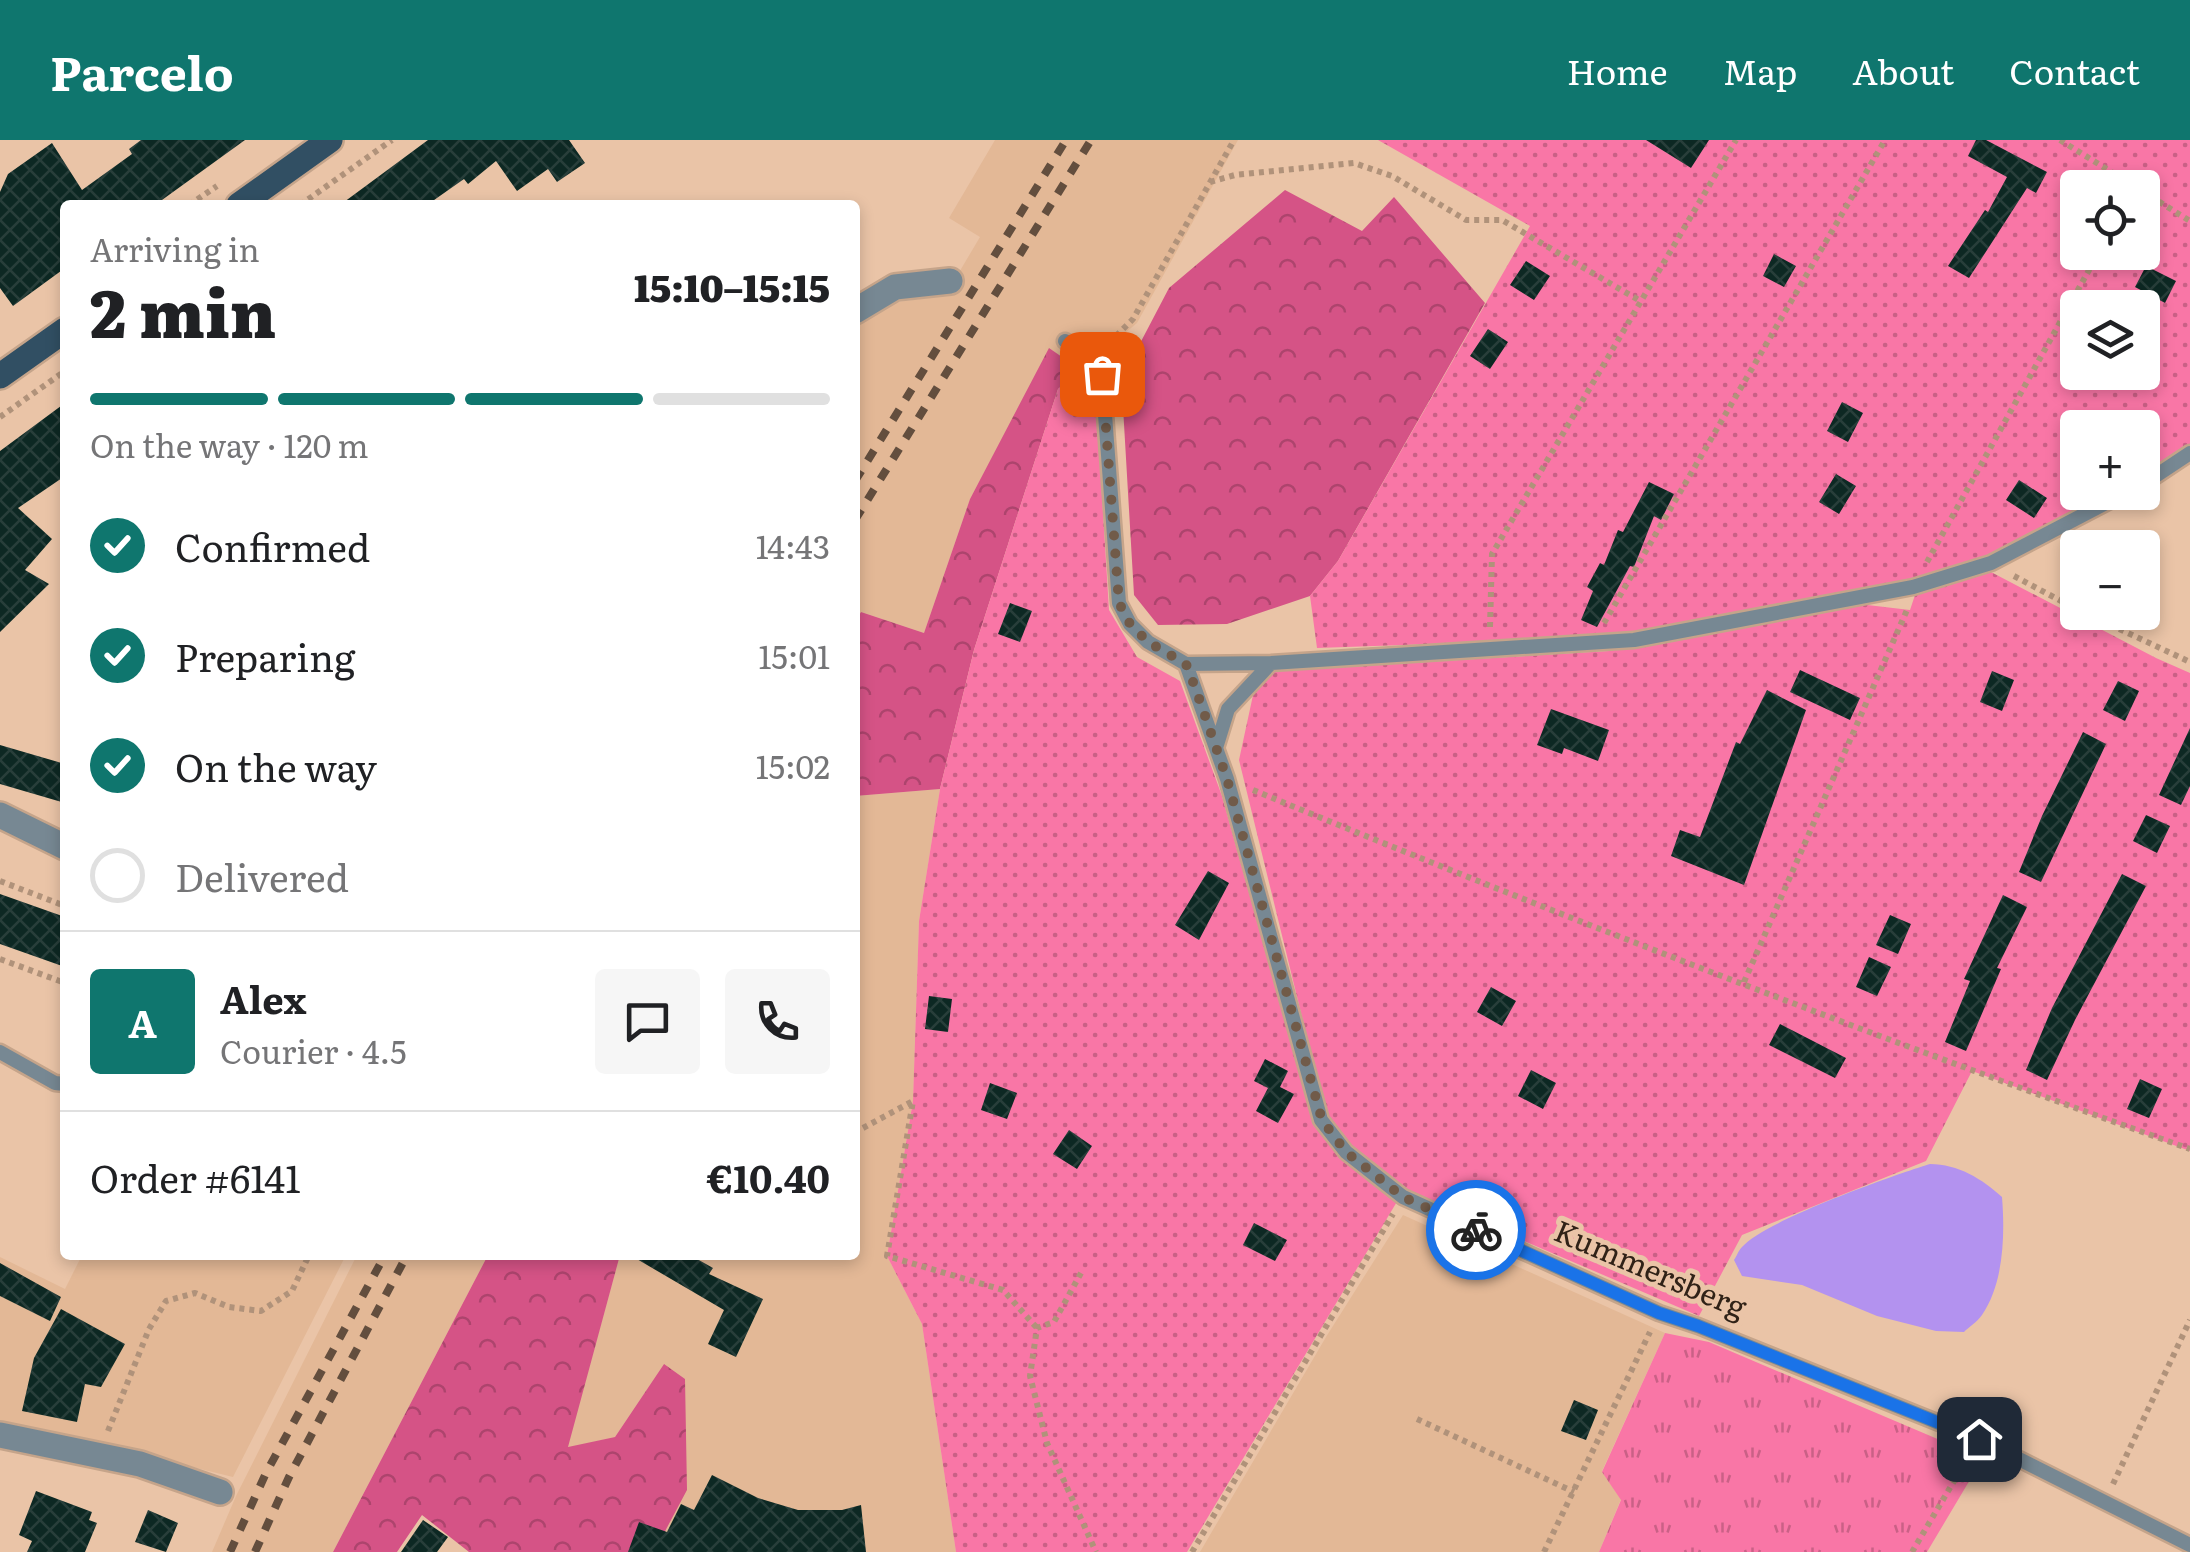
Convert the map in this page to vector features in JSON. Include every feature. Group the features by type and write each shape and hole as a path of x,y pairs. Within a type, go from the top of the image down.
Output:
{"main road":[{"path":"246,200 330,140"},
{"path":"0,376 60,334"}],"street":[{"path":"860,308 895,287 950,281"},
{"path":"0,815 60,845"},
{"path":"0,1435 140,1464 220,1492"}],"lane":[{"path":"1065,341 1094,358 1102,374 1119,603 1130,624 1148,642 1186,664 1271,663 1634,640 1913,587 1991,563 2093,510"},
{"path":"2160,473 2190,454"},
{"path":"1216,750 1228,709 1271,663"},
{"name":"Kummersberg","path":"1186,664 1227,779 1322,1120 1346,1152 1403,1197 1659,1313 1979,1439 2190,1544"},
{"path":"0,1052 60,1084"}],"path":[{"path":"307,200 392,140"},
{"path":"1094,358 1134,319 1234,140"},
{"path":"1489,648 1492,554 1736,140"},
{"path":"1592,645 1885,140"},
{"path":"2060,140 2109,170"},
{"path":"1210,182 1236,175 1354,163 1392,176 1466,220 1502,220 1642,302"},
{"path":"2160,202 2190,221"},
{"path":"0,417 60,375"},
{"path":"1991,563 2060,600"},
{"path":"2121,630 2190,662"},
{"path":"1227,779 1505,893 1944,1061 2190,1149"},
{"path":"0,881 60,904"},
{"path":"0,960 60,981"},
{"path":"863,1128 914,1101 887,1256 1003,1290 1037,1328"},
{"path":"1192,1552 1403,1197"},
{"path":"98,1455 149,1329 166,1301 195,1293 228,1307 261,1311 292,1292 307,1260"},
{"path":"1037,1328 1054,1322 1081,1273"},
{"path":"1544,1552 1659,1313"},
{"path":"2104,1504 2190,1320"},
{"path":"1037,1328 1030,1376 1047,1443 1096,1552"},
{"path":"1417,1419 1574,1492"},
{"path":"1912,1552 1979,1439"}],"shaded area":[{"path":"995,140 1238,140 1137,323 1081,370 1050,349 970,499 924,633 860,614 860,324 897,302 945,296 980,237 949,218"},
{"path":"940,789 919,921 913,1101 887,1256 922,1324 956,1552 654,1552 664,1364 615,1437 567,1448 619,1260 860,1260 860,796"},
{"path":"1930,1164 1969,1174 2002,1197 2003,1242 1995,1288 1982,1315 1964,1332 1936,1331 1877,1316 1802,1285 1742,1276 1734,1260 1755,1236 1831,1200"},
{"path":"1403,1215 1665,1333 1602,1471 1621,1499 1599,1552 1200,1552 1326,1337"},
{"path":"0,1257 65,1289 80,1260 343,1260 233,1477 0,1420"},
{"path":"354,1260 485,1260 333,1552 212,1552"}],"green space":[{"path":"1378,140 2190,140 2190,448 2160,468 2160,410 2060,410 2060,510 2085,510 1988,558 1905,582 1606,638 1317,648 1310,596 1338,561 1530,226"},
{"path":"1285,190 1362,231 1394,197 1485,303 1338,561 1310,596 1227,624 1158,625 1134,595 1123,407 1136,351 1169,288"},
{"path":"1049,348 1081,370 1058,389 974,650 940,789 860,796 860,614 924,633 970,499"},
{"path":"1081,370 1097,414 1109,610 1137,657 1180,681 1222,796 1313,1121 1334,1150 1398,1200 1187,1552 956,1552 922,1324 887,1256 913,1101 919,921 940,789 974,650 1058,389"},
{"path":"1991,572 2060,608 2060,630 2102,630 2190,673 2190,1151 1972,1071 1926,1161 1742,1235 1699,1316 1405,1190 1347,1144 1325,1111 1239,760 1258,672 1609,651 1859,604 1910,610 1915,595"},
{"path":"485,1260 619,1260 568,1447 615,1437 664,1364 685,1379 687,1490 654,1552 469,1552 422,1515 397,1552 333,1552"},
{"path":"1665,1333 1709,1342 1947,1443 1977,1468 1927,1552 1599,1552 1621,1500 1602,1472"}],"building":[{"path":"141,140 245,140 162,200 60,200 60,272 13,306 0,288 0,192 8,174 52,143 82,190 132,154 129,149"},
{"path":"428,140 569,140 585,163 557,182 548,169 517,191 496,161 468,184 464,179 434,200 347,200"},
{"path":"1646,140 1709,140 1691,168"},
{"path":"1976,140 1986,140 2047,172 2036,193 2027,188 1969,278 1948,266 1985,210 1988,212 2007,177 1968,156"},
{"path":"1774,254 1796,266 1784,287 1763,276"},
{"path":"1526,261 1550,276 1534,300 1510,285"},
{"path":"2144,270 2154,270 2176,281 2165,303 2160,300 2160,290 2135,287"},
{"path":"1488,329 1508,342 1490,369 1470,356"},
{"path":"1842,402 1863,413 1848,442 1827,431"},
{"path":"60,407 60,479 18,508 52,539 25,570 49,584 0,632 0,451"},
{"path":"1836,474 1856,486 1839,514 1819,502"},
{"path":"2019,480 2047,498 2034,518 2006,500"},
{"path":"1649,482 1674,494 1661,520 1654,516 1634,567 1630,566 1597,627 1581,620 1593,591 1587,587 1600,563 1604,565 1618,530 1623,532"},
{"path":"1010,603 1032,611 1020,642 998,634"},
{"path":"1800,670 1860,698 1850,720 1790,692"},
{"path":"1992,671 2014,680 2002,711 1980,702"},
{"path":"2118,681 2139,691 2125,721 2103,710"},
{"path":"1767,690 1806,710 1744,885 1671,856 1680,830 1700,837 1736,742 1740,744"},
{"path":"1551,709 1609,730 1598,761 1564,748 1562,754 1537,745"},
{"path":"2190,728 2190,786 2181,805 2159,795"},
{"path":"2083,732 2106,744 2041,882 2019,872"},
{"path":"0,745 60,763 60,802 0,784"},
{"path":"2146,815 2170,826 2157,853 2133,841"},
{"path":"1208,871 1229,883 1199,940 1175,925"},
{"path":"2122,874 2146,886 2047,1080 2026,1070 2052,1008"},
{"path":"0,894 60,915 60,965 0,944"},
{"path":"2003,895 2027,907 1997,968 2001,969 1966,1051 1945,1042 1970,981 1964,979"},
{"path":"1890,915 1911,924 1898,954 1876,945"},
{"path":"1869,957 1891,967 1877,996 1856,987"},
{"path":"1491,987 1516,1001 1502,1026 1477,1012"},
{"path":"929,996 952,999 948,1032 925,1029"},
{"path":"1780,1024 1846,1058 1835,1078 1769,1045"},
{"path":"1265,1059 1288,1071 1280,1087 1294,1094 1278,1123 1256,1111 1268,1088 1254,1081"},
{"path":"1531,1070 1556,1083 1543,1109 1518,1096"},
{"path":"2140,1079 2162,1089 2149,1118 2127,1109"},
{"path":"990,1083 1017,1093 1007,1119 981,1110"},
{"path":"1069,1130 1092,1146 1077,1169 1053,1154"},
{"path":"1254,1223 1287,1240 1275,1261 1243,1245"},
{"path":"639,1260 699,1260 713,1268 709,1274 763,1299 736,1357 708,1344 724,1310"},
{"path":"0,1263 61,1297 50,1321 0,1296"},
{"path":"61,1309 125,1344 101,1387 85,1384 77,1422 22,1411 34,1358"},
{"path":"1574,1400 1598,1410 1586,1440 1561,1431"},
{"path":"712,1475 758,1498 798,1510 842,1510 861,1505 866,1552 628,1552 639,1522 667,1532 681,1504 694,1510"},
{"path":"36,1491 92,1512 89,1520 97,1523 85,1552 27,1552 32,1541 19,1535"},
{"path":"148,1510 178,1523 166,1552 135,1542"},
{"path":"423,1520 448,1537 437,1552 401,1552"}],"railway":[{"path":"860,473 1066,140"},
{"path":"860,512 1091,140"},
{"path":"230,1552 266,1473 382,1260"},
{"path":"255,1552 289,1477 404,1260"}],"way so far":[{"path":"1102,374 1119,603 1130,624 1148,642 1186,664 1227,779 1322,1120 1346,1152 1403,1197 1476,1230"}],"route":[{"path":"1476,1230 1659,1313 1979,1439"}]}
